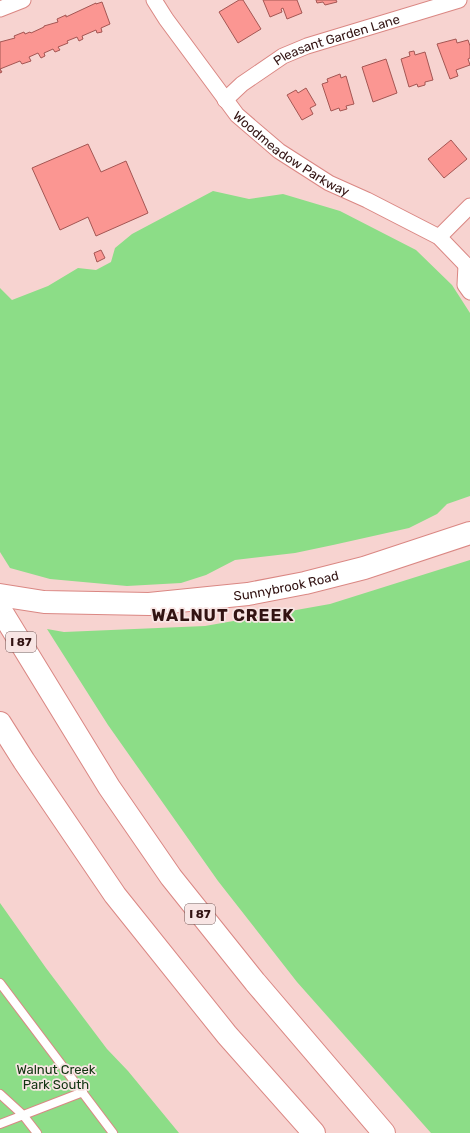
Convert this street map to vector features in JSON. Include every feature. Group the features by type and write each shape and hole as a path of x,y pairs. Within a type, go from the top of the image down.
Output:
{"main road":[{"name":"Sunnybrook Road","path":"0,595 44,602 149,604 248,594 305,583 364,568 470,533"},
{"name":"I 87","path":"0,609 109,787 171,877 254,982 384,1133"},
{"path":"0,723 24,761 116,895 227,1035 314,1133"}],"street":[{"path":"0,9 23,0"},
{"name":"Woodmeadow Parkway","path":"154,0 166,19 237,115 279,151 329,183 367,200 439,237 468,266 465,285 470,292"},
{"name":"Pleasant Garden Lane","path":"225,100 242,84 283,56 307,46 459,0"},
{"path":"439,237 470,206"}],"lane":[{"path":"0,982 113,1133"},
{"path":"0,1124 83,1092"},
{"path":"0,1094 23,1115 38,1133"}],"green space":[{"path":"213,191 249,199 283,194 340,211 416,250 452,285 470,313 470,496 447,504 437,514 409,528 295,553 235,560 206,575 181,583 127,586 50,579 10,568 0,552 0,288 12,300 48,286 78,268 96,270 111,262 115,248 132,234"},
{"path":"470,560 470,1133 431,1133 297,982 218,881 108,725 47,629 64,632 205,626 330,604"},
{"name":"Walnut Creek Park South","path":"0,903 46,968 107,1049 128,1071 179,1133 0,1133"}],"building":[{"path":"239,0 243,0 261,29 238,43 219,12"},
{"path":"263,0 297,0 302,13 287,19 283,8 281,9 282,12 270,17"},
{"path":"316,0 336,0 337,2 325,5 323,2 317,3"},
{"path":"102,2 110,24 101,28 102,32 97,33 96,30 82,36 83,39 79,41 77,37 67,41 68,43 58,47 60,50 55,52 53,49 44,53 45,56 41,58 38,53 29,57 31,61 22,64 20,61 0,69 0,42 15,38 14,36 24,32 25,34 31,33 44,26 58,22 57,19 66,15 66,17 96,3"},
{"path":"456,39 457,43 468,40 470,46 470,58 468,59 470,65 456,70 458,76 450,79 437,44"},
{"path":"414,51 415,55 425,52 433,80 425,82 425,85 418,87 417,84 409,87 401,59 410,56 409,52"},
{"path":"386,59 397,93 373,102 362,67"},
{"path":"340,74 341,78 346,76 354,104 346,106 347,109 340,111 339,108 331,111 322,84 328,82 327,79"},
{"path":"306,88 316,105 310,108 313,114 302,120 287,95 296,90 298,93"},
{"path":"451,140 467,159 444,178 428,159"},
{"path":"88,144 101,172 126,161 148,213 96,236 88,217 60,230 32,168"},
{"path":"101,250 105,258 97,262 94,253"}],"district":[{"name":"WALNUT CREEK","path":"223,615"}]}
